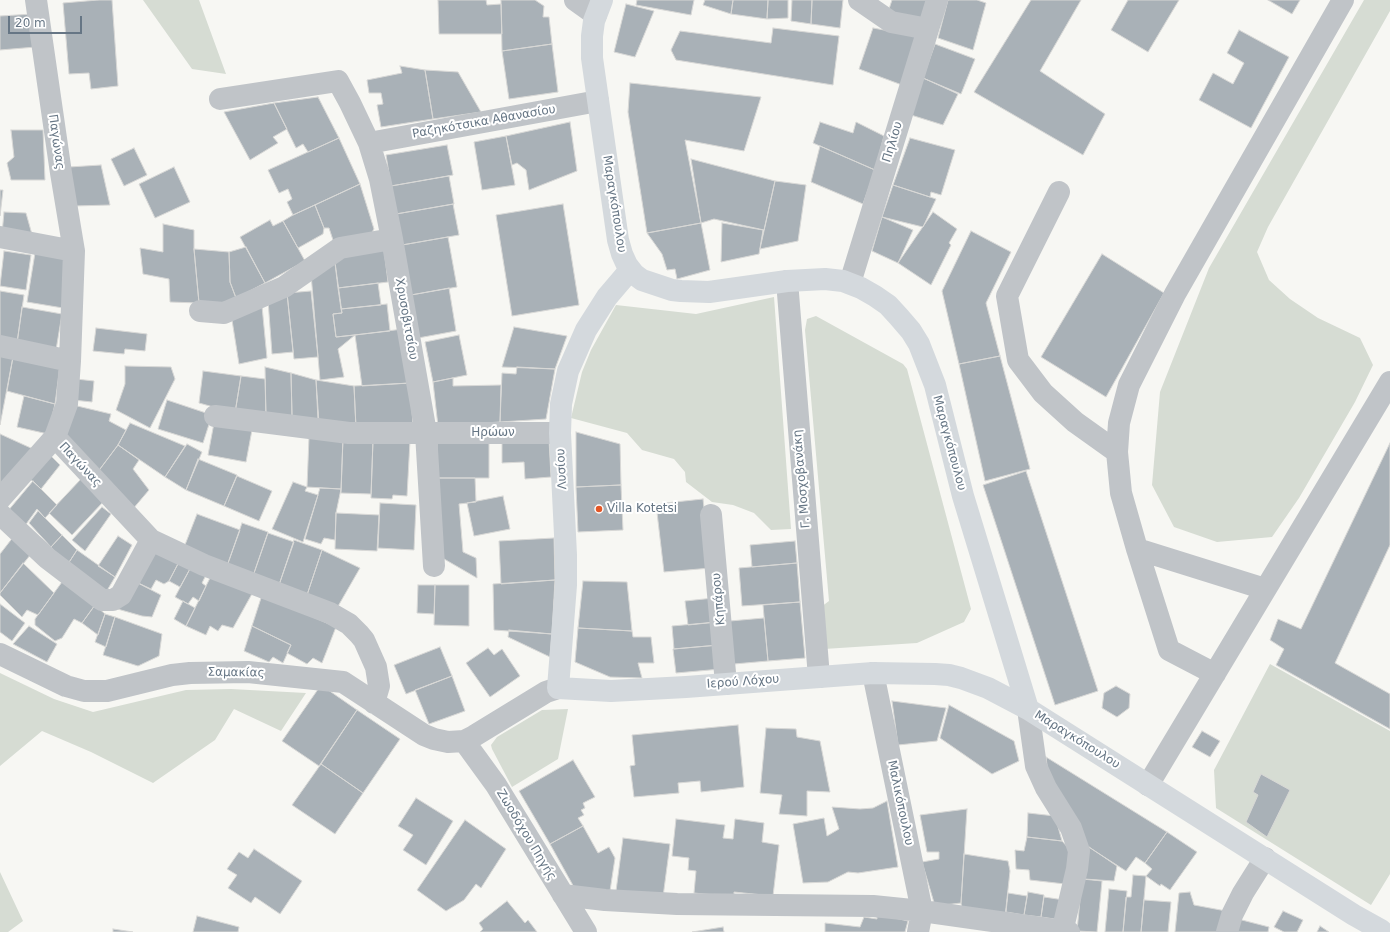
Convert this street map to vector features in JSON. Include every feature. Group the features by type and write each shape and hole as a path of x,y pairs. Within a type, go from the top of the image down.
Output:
{"main road":[{"name":"Μαραγκόπουλου","path":"599,7 592,36 592,58 618,240 623,259 630,270 638,277 649,282 672,290 689,292 709,292 787,281 825,279 850,283 875,296 894,311 911,331 919,344 926,361 934,385 963,496 1028,709 1354,915 1384,927"},
{"name":"Λυσίου","path":"558,688 566,585 560,433 561,404 568,371 577,348 607,297 630,270"},
{"name":"Ιερού Λόχου","path":"558,688 611,691 873,673 915,673 949,675 983,686 1028,709"}],"street":[{"name":"Παγώνας","path":"36,0 74,251 67,404 55,437 151,540 204,565 330,613 349,624 364,640 376,667 379,686 374,703"},
{"path":"575,0 599,7"},
{"path":"859,0 890,22 928,29"},
{"name":"Πηλίου","path":"850,283 937,0"},
{"path":"1215,674 1169,650 1121,493 1117,452 1119,423 1129,385 1175,294 1343,0"},
{"name":"Χρυσοβιτσίου","path":"220,99 338,81 369,143 380,179 392,239 426,433 434,566"},
{"name":"Ραζηκότσικα Αθανασίου","path":"369,143 598,101"},
{"path":"1059,192 1007,296 1018,360 1044,393 1075,422 1117,452"},
{"path":"0,236 74,251"},
{"path":"200,311 224,313 284,287 340,248 392,239"},
{"name":"Γ. Μοσχοβανάκη","path":"787,281 818,677"},
{"path":"0,346 70,361"},
{"path":"1148,785 1389,385"},
{"name":"Ηρώων","path":"215,416 348,433 560,433"},
{"path":"0,499 55,437"},
{"path":"0,514 47,558 102,600 113,600 121,595 151,540"},
{"name":"Κηπάρου","path":"711,515 726,684"},
{"path":"1137,549 1265,589"},
{"name":"Σαμακίας","path":"0,654 66,686 84,691 107,691 180,674 248,672 343,682 374,703 434,739 448,742 464,741"},
{"name":"Μαλικόπουλου","path":"873,673 922,911 918,932"},
{"name":"Ιερού Λόχου","path":"464,741 484,731 546,692 558,688"},
{"path":"563,895 605,900 677,904 865,906 922,911 1064,932 1077,869 1079,850 1071,828 1046,788 1036,766 1028,709"},
{"name":"Ζωοδόχου Πηγής","path":"464,741 496,785 586,932"},
{"path":"1227,932 1232,915 1242,893 1265,858"}],"shaded area":[{"path":"143,0 199,0 226,74 192,69"},
{"path":"1364,0 1390,0 1390,11 1268,227 1257,252 1269,280 1290,299 1318,318 1360,338 1373,365 1355,402 1299,498 1272,537 1217,542 1174,527 1152,485 1160,392 1209,268"},
{"path":"774,297 791,529 771,530 754,513 733,505 712,502 686,482 685,472 674,459 642,450 627,433 571,418 582,372 591,350 616,305 696,314"},
{"path":"816,316 903,364 907,369 971,609 964,622 917,643 824,649 821,607 829,601 805,330 807,319"},
{"path":"1270,664 1390,731 1390,874 1371,905 1216,808 1214,770"},
{"path":"0,673 54,699 93,712 186,690 231,689 306,693 281,731 234,709 215,740 153,783 91,752 42,731 0,766"},
{"path":"568,709 558,759 512,787 491,745 497,737 542,710"},
{"path":"0,872 23,921 8,932 0,932"}],"building":[{"path":"112,0 118,86 91,89 89,73 69,74 63,3"},
{"path":"438,0 486,0 487,5 501,4 502,34 439,34"},
{"path":"501,0 535,0 544,6 543,17 549,17 552,44 502,51"},
{"path":"637,0 694,0 691,15 636,5"},
{"path":"705,0 733,0 731,14 703,5"},
{"path":"733,0 768,0 767,19 731,14"},
{"path":"768,0 788,0 788,18 767,19"},
{"path":"792,0 812,0 811,24 791,21"},
{"path":"812,0 843,0 840,28 811,24"},
{"path":"892,0 930,0 921,22 888,12"},
{"path":"948,0 977,0 986,3 973,50 938,38"},
{"path":"1031,0 1081,0 1040,71 1105,114 1083,155 974,92"},
{"path":"1128,0 1179,0 1148,52 1111,30"},
{"path":"1268,0 1300,0 1292,14"},
{"path":"626,4 654,11 635,57 614,52"},
{"path":"33,14 36,47 0,50 0,16"},
{"path":"773,28 839,36 833,85 676,60 671,50 680,31 771,43"},
{"path":"873,28 917,36 902,85 859,69"},
{"path":"1239,30 1289,57 1251,128 1199,100 1213,73 1233,84 1244,63 1227,53"},
{"path":"552,44 558,92 509,99 502,51"},
{"path":"935,44 975,59 961,94 923,78"},
{"path":"400,66 425,70 433,119 381,127 377,105 383,104 381,93 369,93 367,80 402,73"},
{"path":"425,70 458,72 481,112 433,119"},
{"path":"923,78 958,94 943,125 911,115"},
{"path":"630,83 761,97 744,151 685,140 701,223 647,233 628,112"},
{"path":"318,97 339,138 308,152 303,144 296,148 274,103"},
{"path":"274,103 287,129 273,137 278,143 250,160 224,112"},
{"path":"570,122 577,171 529,190 526,170 517,163 512,165 506,136"},
{"path":"820,122 853,133 856,122 884,136 875,170 813,143"},
{"path":"11,130 43,130 45,180 11,180 7,163 14,157"},
{"path":"506,136 515,185 482,190 474,142"},
{"path":"339,138 360,184 293,215 287,202 292,199 288,189 279,193 268,170"},
{"path":"910,138 955,150 941,195 931,192 930,197 893,185"},
{"path":"447,145 453,175 391,186 386,155"},
{"path":"820,146 875,170 863,204 811,182"},
{"path":"134,148 147,175 124,186 111,159"},
{"path":"691,159 775,181 764,230 714,219 701,223"},
{"path":"101,165 110,205 74,206 69,167"},
{"path":"174,167 190,202 155,218 139,184"},
{"path":"449,176 454,204 396,214 391,186"},
{"path":"775,181 806,185 798,241 760,249"},
{"path":"360,184 374,229 369,237 334,243 329,228 324,228 315,205"},
{"path":"893,185 936,199 923,227 882,217"},
{"path":"0,190 3,190 0,216"},
{"path":"453,204 459,235 402,245 396,214"},
{"path":"563,204 579,305 512,316 496,215"},
{"path":"315,205 324,228 323,234 298,248 283,221"},
{"path":"4,212 26,213 33,238 2,234"},
{"path":"933,212 957,229 949,243 951,245 931,285 898,263"},
{"path":"882,217 913,230 898,263 872,251"},
{"path":"270,220 273,226 283,221 305,261 265,283 240,237"},
{"path":"701,223 710,270 677,279 675,269 667,270 662,254 647,233"},
{"path":"722,223 763,230 759,254 721,262"},
{"path":"163,224 194,230 194,249 199,303 170,302 169,279 143,274 140,248 163,252"},
{"path":"971,231 1011,252 986,303 1000,356 959,364 942,291"},
{"path":"448,237 457,287 411,295 402,245"},
{"path":"246,247 265,283 236,298 230,282 229,252"},
{"path":"194,249 229,252 230,282 236,298 220,307 199,303"},
{"path":"384,249 388,282 338,288 334,255"},
{"path":"4,251 31,255 26,290 0,286"},
{"path":"35,253 71,258 63,308 27,302"},
{"path":"1102,254 1164,293 1106,397 1041,357"},
{"path":"334,255 342,313 333,314 336,337 355,335 338,349 344,377 320,380 311,274"},
{"path":"378,283 381,305 341,309 338,288"},
{"path":"449,288 456,331 418,338 411,295"},
{"path":"0,291 24,295 17,343 0,341"},
{"path":"311,291 318,357 294,359 287,293"},
{"path":"287,293 293,352 272,354 268,300"},
{"path":"387,304 390,331 336,337 333,314 342,313 341,309"},
{"path":"262,306 267,358 239,364 232,320"},
{"path":"22,307 62,314 56,350 17,343"},
{"path":"514,327 567,336 555,369 502,367"},
{"path":"96,328 147,334 145,351 125,349 124,354 93,351"},
{"path":"403,329 410,383 362,386 355,335"},
{"path":"459,335 467,375 433,382 425,342"},
{"path":"0,355 13,357 0,425"},
{"path":"1000,356 1030,469 985,481 959,364"},
{"path":"13,357 60,366 55,404 7,391"},
{"path":"125,366 171,367 175,379 150,428 116,410 125,384"},
{"path":"265,367 291,373 292,416 266,417"},
{"path":"517,367 555,369 546,419 500,422 502,373 516,374"},
{"path":"203,371 241,376 235,413 199,403"},
{"path":"291,373 316,380 318,420 292,416"},
{"path":"241,376 265,379 266,417 235,413"},
{"path":"453,378 453,386 501,385 500,422 438,426 433,382"},
{"path":"76,379 94,381 92,402 73,400"},
{"path":"316,380 354,386 356,428 319,423"},
{"path":"410,383 413,425 356,428 354,386"},
{"path":"24,396 55,404 48,434 17,427"},
{"path":"167,400 212,415 203,443 158,429"},
{"path":"73,405 111,414 109,421 126,430 118,445 97,473 64,441"},
{"path":"130,423 185,446 165,477 118,445"},
{"path":"214,423 252,430 246,462 208,455"},
{"path":"576,432 620,444 621,485 576,487"},
{"path":"0,434 33,449 0,488"},
{"path":"309,437 343,438 341,489 307,487"},
{"path":"343,438 373,440 371,494 341,493"},
{"path":"437,439 489,439 489,478 437,478"},
{"path":"373,440 410,441 407,496 393,495 392,499 371,498"},
{"path":"502,440 549,440 551,477 525,479 524,462 502,463"},
{"path":"1390,443 1390,545 1335,663 1390,694 1390,729 1276,665 1284,649 1270,640 1278,619 1301,629"},
{"path":"187,444 202,452 186,490 165,477"},
{"path":"118,445 139,460 133,469 149,490 132,510 97,473"},
{"path":"49,454 60,465 41,489 28,477"},
{"path":"198,459 237,475 224,506 186,490"},
{"path":"1026,471 1098,691 1055,705 983,485"},
{"path":"237,476 272,491 259,521 224,506"},
{"path":"437,478 475,478 476,502 459,504 463,552 476,558 477,578 439,556"},
{"path":"81,479 104,501 72,535 49,513"},
{"path":"33,481 57,505 45,518 37,509 24,527 7,512"},
{"path":"293,482 307,487 305,491 318,495 303,542 272,529"},
{"name":"Villa Kotetsi","path":"621,485 623,530 578,532 576,487"},
{"path":"320,488 341,489 336,513 335,540 324,538 321,544 305,539"},
{"path":"503,496 510,529 474,536 467,503"},
{"path":"703,499 711,568 664,572 656,504"},
{"path":"380,503 416,505 414,550 378,548"},
{"path":"102,507 111,514 85,551 72,540"},
{"path":"38,511 62,535 51,547 29,523"},
{"path":"336,513 379,515 377,551 335,549"},
{"path":"197,514 240,530 227,566 183,550"},
{"path":"242,523 268,532 253,576 227,566"},
{"path":"268,533 294,542 279,585 253,576"},
{"path":"62,535 77,550 66,567 51,547"},
{"path":"14,536 31,554 0,593 0,554"},
{"path":"118,536 132,545 115,577 98,566"},
{"path":"554,538 555,580 501,584 499,541"},
{"path":"294,540 322,550 307,595 279,585"},
{"path":"795,541 797,563 752,567 750,545"},
{"path":"151,545 180,560 169,581 164,584 156,580 151,589 132,580"},
{"path":"77,550 115,577 105,594 66,567"},
{"path":"322,550 360,568 337,608 307,595"},
{"path":"180,560 191,567 180,587 169,581"},
{"path":"23,563 54,593 38,615 27,610 22,617 0,595"},
{"path":"797,563 800,602 742,606 739,568"},
{"path":"191,567 206,575 202,583 206,586 199,601 193,597 188,604 175,597"},
{"path":"211,576 253,592 233,628 222,625 218,631 210,626 206,635 186,626"},
{"path":"132,580 161,595 152,617 142,616 114,608"},
{"path":"555,580 552,634 494,630 493,584"},
{"path":"583,581 627,582 632,631 578,628"},
{"path":"62,582 95,605 82,623 74,619 62,638 55,641 35,625 35,619"},
{"path":"418,585 435,585 434,614 417,613"},
{"path":"435,585 469,585 469,626 434,625"},
{"path":"262,595 336,627 322,663 313,658 307,664 287,653 291,645 252,626"},
{"path":"714,598 717,622 688,625 685,601"},
{"path":"183,601 195,608 186,626 174,619"},
{"path":"800,602 805,658 768,661 763,605"},
{"path":"0,604 25,623 12,641 0,632"},
{"path":"95,605 105,614 98,635 82,623"},
{"path":"105,614 115,617 106,647 95,642"},
{"path":"115,617 162,634 159,656 138,666 103,655"},
{"path":"764,618 768,661 734,664 730,621"},
{"path":"717,622 719,645 674,649 672,626"},
{"path":"29,626 57,644 47,662 13,644"},
{"path":"252,626 291,645 283,663 273,657 269,662 244,651"},
{"path":"578,628 632,631 633,637 651,637 654,663 638,663 642,678 610,677 575,662"},
{"path":"509,630 552,634 550,657 508,637"},
{"path":"719,645 721,669 676,673 673,649"},
{"path":"440,647 452,676 406,694 394,665"},
{"path":"488,648 494,655 502,649 520,676 490,697 466,663"},
{"path":"452,676 465,711 429,724 415,690"},
{"path":"321,685 357,710 319,766 282,741"},
{"path":"1116,686 1130,694 1129,708 1117,717 1102,708 1104,693"},
{"path":"892,701 946,708 937,741 898,745"},
{"path":"949,705 1014,741 1019,761 992,774 940,738"},
{"path":"357,710 400,739 363,793 321,764"},
{"path":"738,725 744,787 701,792 700,781 678,783 679,793 634,797 630,766 635,765 632,735"},
{"path":"766,728 796,729 797,737 820,741 830,792 807,791 807,816 779,814 782,795 760,793"},
{"path":"1202,731 1220,741 1210,757 1192,747"},
{"path":"1046,757 1167,832 1145,863 1136,857 1126,871 1084,844 1048,773"},
{"path":"573,760 595,797 583,803 585,808 581,810 584,815 578,818 583,826 550,844 519,791"},
{"path":"321,764 363,793 335,834 292,805"},
{"path":"1261,774 1290,790 1267,837 1246,822 1258,795 1253,792"},
{"path":"416,798 453,821 426,865 403,850 413,835 398,826"},
{"path":"887,801 898,867 858,873 848,872 828,882 803,883 793,824 824,818 827,836 839,829 832,807 860,809 873,808"},
{"path":"967,809 961,903 935,906 922,862 939,859 939,852 927,852 920,815"},
{"path":"1028,813 1055,816 1062,841 1027,837"},
{"path":"676,819 725,825 723,838 733,839 735,819 764,823 762,842 779,845 773,896 734,892 734,897 694,893 696,871 688,870 689,858 672,856"},
{"path":"465,820 506,849 481,888 476,884 464,900 446,911 417,890"},
{"path":"583,826 598,853 609,847 615,858 610,891 575,889 550,844"},
{"path":"1167,832 1197,852 1170,890 1161,884 1160,886 1146,876 1152,869 1145,863"},
{"path":"1027,837 1062,841 1072,852 1065,884 1030,880 1029,870 1016,869 1015,850 1024,851"},
{"path":"623,838 670,844 663,897 616,891"},
{"path":"1089,847 1117,866 1114,881 1084,879"},
{"path":"254,849 302,881 280,914 255,897 251,903 228,888 237,875 227,869 239,852 248,858"},
{"path":"964,854 1008,861 1010,871 1005,917 963,915 961,903"},
{"path":"1133,875 1146,876 1141,932 1123,932 1126,897 1131,897"},
{"path":"1082,879 1102,881 1097,932 1077,931"},
{"path":"1109,889 1127,891 1123,932 1105,932"},
{"path":"1028,892 1044,895 1041,917 1024,915"},
{"path":"1190,892 1194,905 1226,911 1223,932 1175,932 1179,893"},
{"path":"1008,893 1027,896 1024,915 1006,912"},
{"path":"1044,897 1064,900 1061,920 1041,917"},
{"path":"1144,900 1171,902 1168,932 1141,932"},
{"path":"507,901 525,923 528,920 537,932 480,932 483,929 479,923"},
{"path":"1283,911 1303,920 1297,932 1284,932 1274,927"},
{"path":"877,914 908,921 905,932 825,932 825,923 860,927 864,917 877,919"},
{"path":"197,916 239,927 238,932 193,932"},
{"path":"1238,919 1269,927 1268,932 1237,932"},
{"path":"1320,926 1329,932 1317,932"},
{"path":"723,927 724,932 692,932"},
{"path":"113,929 133,932 113,932"}],"place":[{"name":"Villa Kotetsi","path":"599,509"}]}
